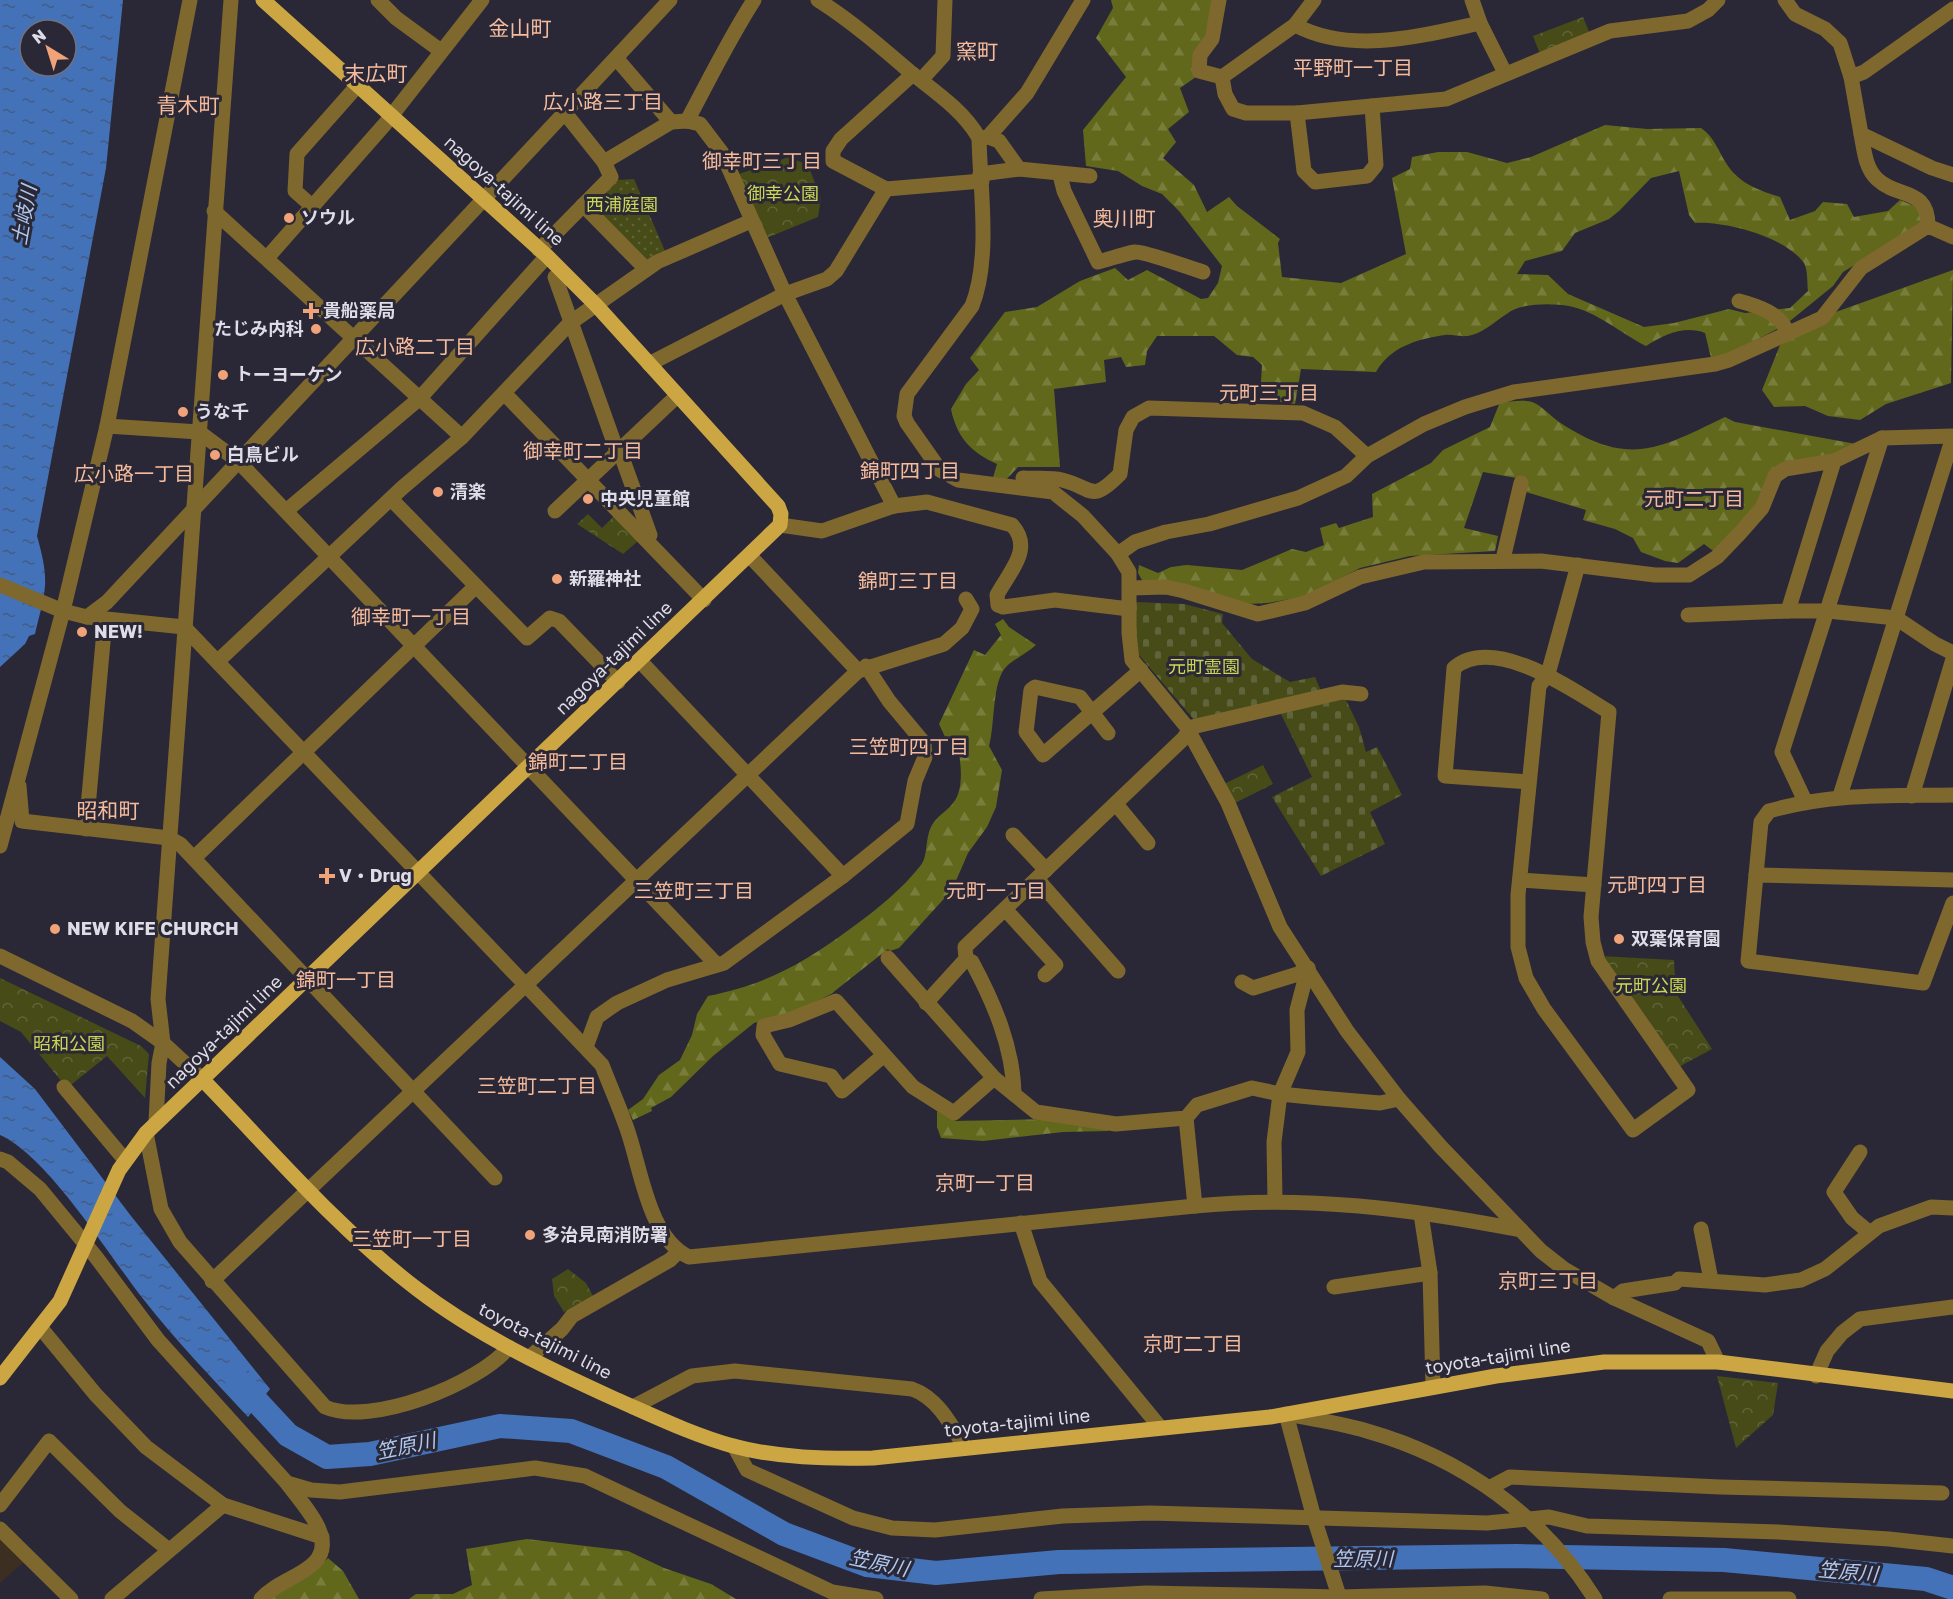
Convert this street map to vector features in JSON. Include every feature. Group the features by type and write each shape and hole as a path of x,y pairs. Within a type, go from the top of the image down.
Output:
{"main road":[{"name":"nagoya-tajimi line","path":"2,1372 60,1301 122,1165 151,1127 203,1080 780,525 781,514 778,506 596,305 543,253 263,0"},
{"name":"toyota-tajimi line","path":"203,1080 309,1190 416,1289 453,1315 529,1358 633,1407 734,1446 779,1454 834,1459 873,1458 1286,1414 1539,1369 1604,1362 1718,1362 1816,1376 1953,1391"}],"street":[{"path":"0,846 63,612 107,426 190,0"},
{"path":"231,0 158,999 163,1042 151,1127 161,1209 180,1242 212,1281 315,1398 336,1412 369,1412 429,1398 499,1359 509,1347"},
{"path":"378,0 396,18 441,51"},
{"path":"267,258 391,114 482,0"},
{"path":"87,617 106,602 194,509 670,0"},
{"path":"687,121 716,70 732,35 754,0"},
{"path":"818,0 843,15 984,137 999,141 1019,169"},
{"path":"945,0 943,56 841,139 833,151 833,161 886,189 981,177 1019,169 1060,175 1090,176"},
{"path":"1219,0 1212,39 1200,56 1199,71 1222,77"},
{"path":"1222,77 1295,25 1314,0"},
{"path":"1472,0 1480,23 1505,73"},
{"path":"1222,77 1233,109 1246,113 1298,113 1446,99 1610,31 1688,21 1708,10 1718,0"},
{"path":"1785,0 1795,15 1825,30 1840,43 1851,77 1866,159 1875,177 1895,190 1914,196 1924,204 1928,214 1928,226"},
{"path":"1079,2 1027,93 984,137 981,177 981,258 977,295 972,306 907,394 904,416 940,470 947,476 958,480 1053,492 1083,516 1118,554 1129,572 1128,609 1132,660 1188,732 1228,803 1280,927 1347,1031 1399,1099 1521,1230 1564,1269 1614,1298 1708,1341 1718,1362"},
{"path":"1851,77 1864,72 1953,9"},
{"path":"1295,25 1308,32 1340,39 1372,40 1416,36 1480,23"},
{"path":"616,58 670,122"},
{"path":"313,207 295,191 297,154 358,85"},
{"path":"1298,113 1304,171 1314,182 1367,176 1377,165 1372,106"},
{"path":"286,511 420,398 583,206 611,177 604,162 565,113"},
{"path":"604,162 670,122 687,121 700,124 722,153 785,294 894,506"},
{"path":"1861,134 1932,168 1953,175"},
{"path":"1060,175 1064,191 1098,262 1136,252 1146,253 1203,272"},
{"path":"649,364 785,294 827,279 836,271 886,189"},
{"path":"583,206 646,269"},
{"path":"214,211 462,437"},
{"path":"218,661 391,499 462,437 570,323 646,269 751,221"},
{"path":"1928,226 1953,237"},
{"path":"1118,554 1136,542 1166,532 1209,524 1298,498 1346,476 1367,456 1424,424 1465,406 1514,392 1715,364 1822,318 1861,268 1928,226"},
{"path":"555,277 570,323 650,535"},
{"path":"1739,301 1760,307 1785,325 1788,333"},
{"path":"504,393 704,600"},
{"path":"555,511 677,396"},
{"path":"1004,486 1021,478 1058,479 1071,483 1086,492 1099,492 1120,474 1126,430 1133,417 1149,408 1303,414 1335,427 1367,456"},
{"path":"107,426 199,432 238,461 530,765 717,965"},
{"path":"1130,588 1166,587 1258,614 1305,603 1360,577 1424,562 1503,559 1578,565 1654,575 1689,575 1717,557 1740,533 1762,508 1775,476 1785,469 1834,462 1882,438 1953,437 1840,796"},
{"path":"1805,801 1782,752 1882,438"},
{"path":"1788,611 1834,462"},
{"path":"1503,559 1521,483"},
{"path":"391,499 527,638 550,618 559,621 618,682"},
{"path":"780,525 822,531 894,506 927,502 1012,525 1019,534 1021,550 997,595 998,605 1003,607 1055,600 1128,609"},
{"path":"586,1047 597,1017 617,1003 667,980 717,965 843,876 907,824 915,781 925,757 924,743 862,668 750,556"},
{"path":"1528,782 1444,776 1454,668 1464,659 1506,659 1548,674 1609,712 1591,917 1593,942 1598,961 1688,1090 1633,1130 1544,1009 1526,978 1518,947 1520,880 1539,686 1548,674 1578,565"},
{"path":"0,585 45,602 63,612 105,620 184,627 602,1065 626,1126 639,1176 667,1240 678,1252 689,1257 1275,1200 1350,1204 1521,1230"},
{"path":"194,858 475,587"},
{"path":"212,1281 862,668 951,641 962,628 972,609 966,599"},
{"path":"1688,615 1828,611 1896,618 1935,645 1953,653"},
{"path":"86,829 105,620"},
{"path":"1912,796 1953,659"},
{"path":"640,661 843,876"},
{"path":"1108,732 1091,712 1080,698 1035,687 1031,690 1026,732 1043,755 1091,712 1141,670"},
{"path":"926,1002 966,959 965,947 1116,804 1192,727 1342,692 1361,694"},
{"path":"18,777 22,821 169,838 194,858 495,1178"},
{"path":"1953,795 1840,796 1805,801 1769,811 1761,822 1748,961 1923,983 1953,903"},
{"path":"1116,804 1148,843"},
{"path":"1013,835 1118,971"},
{"path":"1756,875 1953,880"},
{"path":"1520,880 1594,885"},
{"path":"1005,909 1056,965 1045,975"},
{"path":"0,956 107,1007 163,1042 203,1080"},
{"path":"888,958 994,1077 1036,1112 1116,1124 1186,1118 1197,1105 1252,1088 1280,1094 1380,1102 1399,1099"},
{"path":"966,959 972,962 998,1016 1013,1071 1014,1094"},
{"path":"1242,982 1253,988 1298,974 1308,968"},
{"path":"1275,1200 1274,1142 1280,1094 1298,1052 1297,1010 1308,968"},
{"path":"884,1054 842,1091 831,1076 780,1064 763,1035 764,1026 789,1020 836,1000 884,1054 913,1087 954,1113 994,1077"},
{"path":"64,1088 122,1165"},
{"path":"1186,1118 1196,1206"},
{"path":"1860,1152 1834,1192 1852,1218 1870,1233"},
{"path":"0,1159 8,1162 40,1189 86,1240 158,1340 287,1483 322,1537 322,1550 314,1563 287,1579 261,1599"},
{"path":"1614,1298 1623,1291 1678,1280 1711,1280 1765,1285 1801,1280 1825,1269 1878,1226 1931,1207 1953,1208"},
{"path":"1421,1214 1430,1273 1433,1387"},
{"path":"1021,1223 1040,1281 1160,1426"},
{"path":"1701,1229 1711,1280"},
{"path":"529,1358 562,1329 572,1316 670,1260 678,1252"},
{"path":"1334,1287 1430,1273"},
{"path":"1816,1376 1827,1351 1842,1333 1860,1319 1953,1307"},
{"path":"40,1327 96,1395 146,1447 223,1505 322,1537"},
{"path":"633,1407 692,1376 735,1371 891,1386 912,1389 929,1398 944,1414 966,1448"},
{"path":"1340,1598 1314,1518 1286,1414 1365,1430 1396,1440 1447,1462 1491,1487 1540,1529 1592,1595"},
{"path":"0,1505 49,1441 120,1511 169,1550"},
{"path":"734,1446 747,1470 853,1518 892,1528 935,1530 1063,1516 1150,1513 1487,1523 1527,1517 1549,1517 1587,1526 1778,1532 1889,1539 1953,1546"},
{"path":"287,1483 310,1490 340,1492 535,1468 585,1476 832,1592 876,1599"},
{"path":"1491,1487 1510,1477 1720,1487 1942,1492"},
{"path":"112,1599 223,1505"},
{"path":"0,1529 71,1599"},
{"path":"1041,1599 1146,1596 1340,1598 1485,1596 1542,1599"},
{"path":"1670,1599 1789,1599"}],"shaded area":[{"path":"0,1537 25,1561 0,1583"}],"green space":[{"path":"1111,0 1213,0 1196,77 1180,88 1189,112 1168,129 1176,142 1163,158 1194,185 1207,212 1229,197 1237,206 1280,239 1278,243 1282,277 1341,283 1406,254 1392,178 1410,169 1412,157 1438,152 1467,152 1507,163 1531,157 1605,125 1647,129 1701,128 1706,131 1728,166 1739,178 1758,189 1780,197 1790,220 1815,211 1823,202 1847,204 1854,217 1888,211 1900,200 1919,208 1922,219 1919,226 1843,272 1833,286 1785,325 1729,354 1711,358 1705,333 1682,331 1667,335 1646,346 1579,309 1555,304 1539,304 1517,308 1472,335 1445,335 1405,346 1389,356 1376,372 1301,369 1295,404 1260,399 1262,365 1253,357 1237,355 1214,336 1157,336 1147,351 1145,365 1126,367 1121,357 1104,360 1106,382 1054,389 1060,467 1018,467 1002,484 992,481 997,464 966,443 957,428 951,409 966,384 979,370 970,358 1005,312 1037,307 1080,281 1115,268 1128,280 1147,270 1201,299 1208,298 1218,283 1222,266 1179,211 1162,194 1142,186 1118,171 1086,166 1083,130 1126,77 1096,38 1113,8","holes":["1679,171 1689,215 1695,223 1722,225 1754,232 1784,246 1804,263 1808,291 1790,308 1745,313 1729,309 1674,323 1644,327 1568,294 1548,275 1517,274 1525,261 1562,251 1575,233 1609,219 1651,178"]},
{"path":"1583,17 1590,34 1540,54 1533,36"},
{"name":"御幸公園","path":"789,157 808,165 821,198 818,217 764,239 736,175"},
{"name":"西浦庭園","path":"634,179 665,251 646,262 590,205 618,180"},
{"path":"1953,270 1951,383 1886,404 1860,420 1828,416 1805,406 1774,407 1762,390 1780,345 1833,313"},
{"path":"1500,402 1532,402 1562,424 1586,437 1606,446 1626,449 1644,449 1662,445 1725,417 1735,422 1856,444 1837,454 1789,465 1758,507 1716,553 1704,544 1678,563 1641,552 1633,538 1615,529 1583,520 1586,510 1526,492 1528,480 1483,472 1464,528 1498,536 1495,551 1410,556 1360,568 1308,596 1267,603 1248,604 1177,583 1143,582 1138,573 1139,565 1158,573 1171,567 1187,565 1242,570 1292,549 1306,552 1324,545 1320,528 1336,523 1339,528 1373,517 1372,494 1431,463 1443,450 1490,427"},
{"path":"588,514 602,528 614,516 638,541 623,554 577,524"},
{"name":"元町霊園","path":"1136,602 1184,604 1223,614 1222,623 1252,659 1290,682 1315,677 1324,698 1344,696 1359,727 1366,752 1377,747 1402,795 1370,812 1385,844 1321,876 1272,797 1312,777 1276,704 1196,722 1139,655 1135,633"},
{"path":"1003,619 1009,627 1036,645 1006,667 998,682 989,746 1002,770 996,807 987,827 968,853 952,890 899,948 890,951 888,949 831,994 791,1014 754,1023 713,1056 671,1097 651,1108 652,1111 633,1120 628,1110 643,1099 659,1075 680,1060 692,1035 697,1014 708,996 750,985 802,961 881,905 921,865 931,827 957,797 961,782 956,742 947,741 939,724 974,650 985,655 1001,635 995,624"},
{"path":"1263,765 1273,784 1233,804 1224,784"},
{"name":"元町公園","path":"1600,956 1674,960 1676,993 1712,1049 1677,1068"},
{"name":"昭和公園","path":"0,978 141,1046 149,1054 145,1098 107,1056 67,1088 21,1032 0,1021"},
{"path":"937,1111 955,1121 1051,1119 1109,1128 1108,1131 1063,1132 983,1141 941,1138 937,1127"},
{"path":"568,1269 586,1283 593,1296 564,1312 554,1296 552,1279"},
{"path":"1717,1376 1778,1383 1773,1415 1736,1448"},
{"path":"527,1539 628,1551 664,1568 711,1584 736,1599 409,1599 416,1594 453,1594 472,1585 466,1549"},
{"path":"328,1558 343,1571 359,1599 271,1599 285,1584 313,1573"}],"water":[{"name":"土岐川","path":"0,0 123,0 106,168 37,536 44,564 44,595 35,634 29,636 25,644 0,667"},
{"path":"0,1057 35,1089 131,1216 270,1389 248,1417 156,1315 58,1185 19,1147 0,1135"}],"waterway":[{"name":"笠原川","path":"237,1380 288,1435 327,1457 370,1454 500,1426 571,1431 666,1467 784,1534 867,1565 936,1573 1059,1562 1517,1556 1724,1560 1926,1579 1953,1588"}],"place":[{"name":"ソウル","path":"289,218"},
{"name":"貴船薬局","path":"311,311"},
{"name":"たじみ内科","path":"316,329"},
{"name":"トーヨーケン","path":"223,375"},
{"name":"うな千","path":"183,412"},
{"name":"白鳥ビル","path":"215,455"},
{"name":"清楽","path":"438,492"},
{"name":"中央児童館","path":"588,499"},
{"name":"新羅神社","path":"557,579"},
{"name":"NEW!","path":"82,632"},
{"name":"V・Drug","path":"327,876"},
{"name":"NEW KIFE CHURCH","path":"55,929"},
{"name":"双葉保育園","path":"1619,939"},
{"name":"多治見南消防署","path":"530,1235"}],"district":[{"name":"金山町","path":"520,29"},
{"name":"窯町","path":"977,52"},
{"name":"平野町一丁目","path":"1353,68"},
{"name":"末広町","path":"376,74"},
{"name":"広小路三丁目","path":"603,102"},
{"name":"青木町","path":"188,106"},
{"name":"御幸町三丁目","path":"762,161"},
{"name":"奥川町","path":"1124,219"},
{"name":"広小路二丁目","path":"415,347"},
{"name":"元町三丁目","path":"1269,393"},
{"name":"御幸町二丁目","path":"583,451"},
{"name":"錦町四丁目","path":"910,471"},
{"name":"広小路一丁目","path":"134,474"},
{"name":"元町二丁目","path":"1694,499"},
{"name":"錦町三丁目","path":"908,581"},
{"name":"御幸町一丁目","path":"411,617"},
{"name":"三笠町四丁目","path":"909,747"},
{"name":"錦町二丁目","path":"578,762"},
{"name":"昭和町","path":"108,811"},
{"name":"元町四丁目","path":"1657,885"},
{"name":"三笠町三丁目","path":"694,891"},
{"name":"元町一丁目","path":"996,891"},
{"name":"錦町一丁目","path":"346,980"},
{"name":"三笠町二丁目","path":"537,1086"},
{"name":"京町一丁目","path":"985,1183"},
{"name":"三笠町一丁目","path":"412,1239"},
{"name":"京町三丁目","path":"1548,1281"},
{"name":"京町二丁目","path":"1193,1344"}]}
